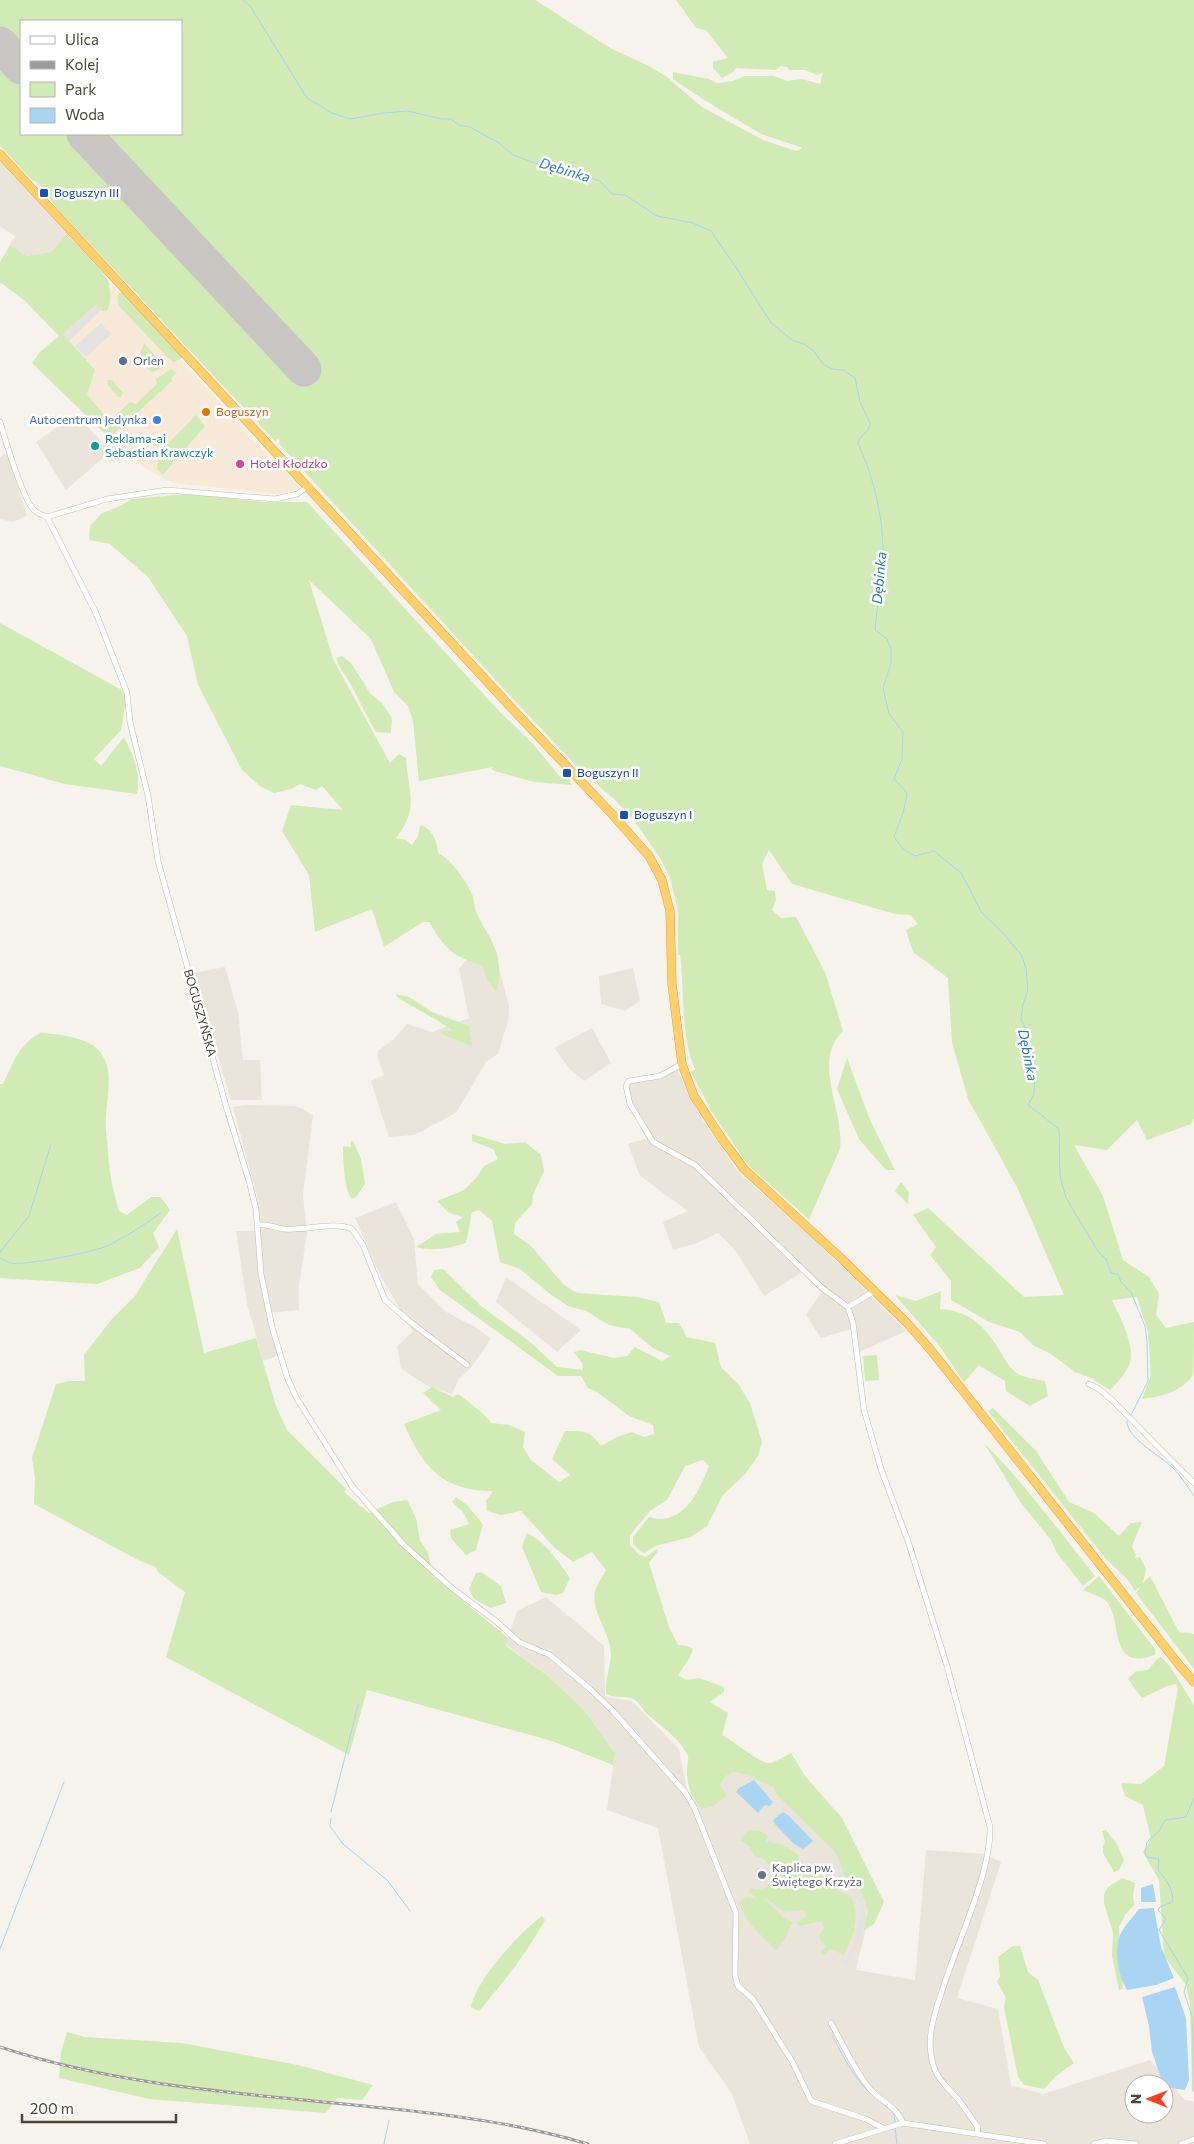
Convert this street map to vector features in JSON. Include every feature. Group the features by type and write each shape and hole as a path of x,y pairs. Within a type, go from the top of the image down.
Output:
{"highway":[{"path":"0,154 650,856 662,880 670,911 672,984 682,1064 694,1096 731,1154 744,1169 875,1291 934,1353 1194,1682"},
{"path":"1180,1666 1194,1688"}],"street":[{"path":"0,422 25,494 32,508 39,514 47,517 107,499 167,490 275,499 297,494 309,486"},
{"name":"BOGUSZYŃSKA","path":"47,517 96,612 125,686 132,729 148,799 158,861 226,1106 250,1181 256,1209 261,1274 272,1328 287,1377 308,1417 323,1438 341,1471 370,1509 416,1556 453,1589 497,1622 518,1642 550,1655 590,1689 612,1710 676,1781 694,1807 736,1913 735,1976 738,1986 758,2008 793,2063 811,2101 817,2105 838,2109 883,2128"},
{"path":"682,1064 660,1076 629,1081 626,1086 630,1104 649,1137 659,1147 695,1165 822,1288 848,1307 853,1323 864,1410 881,1469 908,1541 947,1666 990,1828 989,1844 976,1895 951,1961 934,2014 930,2034 930,2048 935,2071 941,2083 959,2100 978,2127 977,2132"},
{"path":"257,1225 266,1223 290,1229 340,1226 352,1229 357,1234 385,1300 409,1321 467,1365"},
{"path":"848,1307 875,1291"},
{"path":"1089,1384 1099,1389 1112,1400 1194,1483"},
{"path":"831,2023 871,2090 892,2107 900,2116 902,2123"},
{"path":"835,2144 902,2123 977,2132 1044,2144"},
{"path":"1181,2144 1194,2139"},
{"path":"1094,2144 1106,2141 1136,2144"}],"shaded area":[{"path":"0,161 67,234 51,252 25,256 10,245 15,236 0,226"},
{"path":"113,286 259,446 300,486 292,491 279,494 173,483 146,469 108,433 42,351"},
{"path":"95,305 102,309 69,341 63,334"},
{"path":"101,323 111,334 86,357 75,346"},
{"path":"75,414 111,451 66,490 36,442"},
{"path":"7,453 27,516 13,522 0,519 0,457"},
{"path":"494,949 509,1006 508,1021 498,1054 486,1062 456,1113 414,1135 389,1137 371,1081 384,1075 378,1059 378,1051 393,1040 407,1024 432,1032 469,1018 459,969 465,961"},
{"path":"225,967 238,1012 243,1060 260,1060 262,1100 231,1100 193,973"},
{"path":"633,968 640,1001 625,1011 601,1004 599,976"},
{"path":"592,1028 611,1063 584,1081 570,1069 554,1048"},
{"path":"677,1069 698,1113 738,1172 814,1239 906,1331 857,1353 854,1328 821,1338 806,1315 823,1290 804,1271 764,1296 735,1250 718,1233 697,1243 673,1250 663,1222 688,1211 640,1176 628,1144 651,1137 632,1103 628,1086 630,1083 661,1078"},
{"path":"246,1105 296,1106 313,1115 303,1195 307,1233 299,1285 299,1310 268,1313 278,1356 263,1361 247,1304 236,1231 259,1231 257,1196 233,1107"},
{"path":"396,1202 414,1239 418,1284 446,1312 477,1328 491,1339 470,1369 459,1379 452,1394 428,1386 401,1369 397,1346 413,1332 379,1273 355,1218"},
{"path":"506,1277 581,1330 557,1352 496,1302"},
{"path":"546,1597 604,1646 605,1697 632,1701 679,1749 687,1790 695,1801 720,1786 726,1776 733,1772 767,1778 850,1862 870,1912 856,1970 915,1980 926,1850 985,1854 1001,1862 957,1998 998,2009 1011,2085 1043,2094 1150,2060 1162,2074 1124,2074 1124,2124 1174,2124 1174,2087 1185,2100 1194,2101 1194,2144 750,2144 732,2094 699,2047 658,1828 607,1810 615,1753 583,1709 548,1676 506,1645 517,1611"},
{"path":"835,1852 847,1881 843,1883 830,1854"},
{"path":"855,1888 859,1891 864,1903 865,1918 860,1940 847,1967 843,1964 855,1938 860,1917 859,1904 855,1894 850,1889"}],"green space":[{"path":"0,0 535,0 612,49 649,66 667,77 702,107 763,140 796,151 803,148 761,134 673,79 673,72 709,79 717,83 733,81 745,76 774,76 787,81 802,79 820,84 823,73 817,75 805,70 789,70 787,67 780,66 776,70 736,68 732,73 722,78 713,68 713,62 728,58 706,30 696,28 676,0 1194,0 1194,1118 1191,1124 1147,1140 1137,1120 1107,1150 1074,1145 1103,1196 1123,1260 1149,1277 1159,1294 1156,1315 1166,1328 1194,1322 1193,1374 1184,1385 1156,1397 1142,1399 1151,1375 1148,1332 1137,1297 1112,1300 1127,1335 1131,1357 1126,1371 1110,1390 1091,1378 1075,1372 1051,1354 1033,1345 1020,1332 989,1322 951,1300 951,1281 930,1255 936,1247 913,1215 928,1208 1024,1297 1064,1295 1018,1189 968,1099 952,1042 948,978 913,952 906,930 918,924 911,915 895,914 792,884 769,850 762,864 767,890 775,891 776,900 772,910 781,918 796,917 825,972 843,1031 834,1043 830,1057 829,1072 838,1119 840,1149 809,1219 748,1165 711,1110 691,1072 695,1069 690,1056 685,1028 680,955 678,955 678,911 670,878 660,858 633,819 613,798 584,774 517,703 279,444 279,438 275,441 59,211 40,185 30,178 0,146"},
{"path":"67,234 106,277 110,292 108,309 105,311 101,310 96,305 63,334 95,370 87,395 110,421 130,402 136,404 157,384 156,379 171,369 177,373 171,378 172,381 109,438 32,363 40,352 59,336 25,301 0,284 0,262 10,245 26,256 51,252"},
{"path":"123,291 182,355 182,358 174,362 168,358 121,308 118,303 118,294"},
{"path":"144,343 159,360 164,362 164,367 153,372 147,369 150,366 145,361 138,360"},
{"path":"112,380 123,393 121,397 118,397 108,385 107,381"},
{"path":"196,415 205,426 163,475 157,469 159,453"},
{"path":"188,494 264,502 307,502 499,711 533,744 561,778 569,779 572,785 534,782 495,771 491,769 493,767 419,781 413,721 408,706 394,692 371,639 309,580 333,659 390,763 399,754 406,758 411,800 410,809 408,817 396,838 406,840 412,845 418,836 420,825 428,829 434,836 438,853 457,870 466,883 473,896 477,914 497,954 499,972 496,991 486,978 483,966 464,959 451,951 429,922 423,922 384,947 372,909 315,932 309,875 282,831 291,805 343,810 322,786 316,790 300,784 291,789 274,793 261,787 242,770 198,685 187,636 148,577 110,544 89,540 90,526 102,513 132,499"},
{"path":"0,623 122,690 126,702 121,730 94,759 101,766 124,737 137,771 137,794 65,784 0,766"},
{"path":"342,656 351,663 370,693 382,703 392,718 391,733 376,732 337,662 336,658"},
{"path":"396,994 409,997 432,1012 469,1026 472,1046 441,1034 440,1030 453,1031 397,997"},
{"path":"41,1033 82,1040 96,1048 105,1060 109,1075 106,1125 109,1159 119,1211 127,1215 151,1197 161,1197 170,1210 153,1233 159,1247 140,1268 97,1284 0,1278 0,1084 3,1084 22,1048 33,1037"},
{"path":"847,1058 870,1120 895,1170 886,1170 859,1139 837,1089"},
{"path":"472,1134 505,1144 525,1142 541,1155 544,1171 533,1195 532,1204 515,1223 514,1234 531,1246 563,1284 577,1293 637,1297 659,1302 666,1323 679,1323 687,1337 715,1343 721,1367 738,1384 750,1403 762,1442 758,1456 745,1474 723,1495 707,1526 691,1537 655,1546 645,1553 641,1552 633,1544 633,1537 649,1517 661,1519 671,1517 688,1505 695,1496 709,1466 703,1460 685,1466 667,1500 650,1511 634,1530 630,1536 630,1545 639,1555 646,1557 657,1549 658,1551 649,1563 669,1627 678,1645 693,1649 678,1675 686,1680 699,1678 724,1687 724,1692 710,1702 728,1713 722,1735 765,1762 775,1761 791,1753 805,1776 842,1818 884,1902 874,1924 864,1930 868,1911 859,1886 847,1881 835,1852 777,1795 774,1788 748,1775 733,1772 726,1776 720,1786 726,1794 722,1800 702,1809 690,1791 687,1776 688,1756 680,1744 645,1712 635,1700 628,1697 614,1697 606,1694 611,1655 610,1647 595,1606 594,1598 596,1588 606,1570 592,1552 573,1562 554,1547 521,1511 501,1515 487,1511 486,1501 493,1491 461,1487 448,1481 427,1465 411,1440 404,1424 441,1410 423,1393 432,1387 453,1397 458,1394 481,1412 491,1423 509,1425 525,1432 523,1447 531,1460 559,1482 570,1475 552,1459 565,1431 586,1432 601,1446 617,1437 632,1432 644,1437 654,1434 653,1425 629,1416 597,1392 588,1388 581,1376 558,1376 440,1290 431,1277 434,1270 443,1269 481,1306 530,1342 557,1367 583,1370 582,1363 574,1352 580,1350 614,1358 627,1356 635,1347 662,1361 670,1356 653,1348 630,1329 609,1325 586,1311 568,1306 520,1269 500,1262 492,1221 479,1210 472,1212 466,1243 435,1249 416,1247 436,1234 460,1232 456,1222 463,1217 449,1213 437,1201 464,1190 477,1177 484,1166 498,1159 493,1149 472,1141"},
{"path":"351,1141 353,1141 361,1159 365,1184 356,1197 352,1199 347,1189 343,1151 343,1146 351,1147"},
{"path":"901,1182 909,1192 908,1204 895,1191"},
{"path":"177,1229 204,1353 256,1338 276,1406 287,1430 346,1489 344,1492 369,1513 393,1502 407,1500 416,1518 420,1541 428,1552 433,1576 508,1638 506,1646 548,1676 583,1709 615,1753 613,1765 552,1741 367,1690 349,1755 166,1657 185,1592 158,1572 156,1567 138,1560 34,1504 35,1478 32,1458 56,1384 69,1381 85,1381 84,1355 111,1320 135,1296"},
{"path":"941,1291 940,1309 960,1313 975,1321 987,1333 1015,1372 1045,1381 1048,1396 1030,1406 1006,1391 1005,1381 979,1365 964,1382 940,1347 895,1295 916,1301"},
{"path":"877,1355 879,1380 865,1381 863,1356"},
{"path":"993,1408 1036,1451 1069,1502 1094,1513 1119,1536 1131,1523 1142,1522 1132,1546 1136,1555 1135,1558 1140,1557 1146,1569 1143,1583 1150,1576 1179,1632 1194,1634 1194,1669 1136,1593 1141,1586 1135,1591 1128,1580 1106,1559 988,1411"},
{"path":"984,1443 1028,1491 1095,1576 1083,1586 1057,1553 1051,1540 1021,1503"},
{"path":"456,1497 467,1505 483,1524 476,1550 466,1555 451,1538 450,1530 469,1524 463,1512 452,1502"},
{"path":"527,1533 546,1547 570,1578 563,1593 556,1595 541,1592 522,1547"},
{"path":"481,1572 501,1586 506,1603 491,1608 474,1599 469,1589 476,1573"},
{"path":"1099,1576 1155,1649 1155,1655 1140,1658 1129,1656 1123,1650 1111,1608 1105,1600 1083,1590"},
{"path":"1161,1657 1169,1665 1194,1705 1194,2092 1192,2091 1190,2003 1186,1985 1164,1956 1159,1880 1143,1852 1151,1839 1143,1805 1125,1796 1121,1783 1141,1784 1164,1766 1178,1688 1176,1684 1167,1686 1142,1698 1128,1679 1136,1671 1148,1670"},
{"path":"758,1830 768,1836 766,1841 783,1845 799,1855 798,1861 807,1869 812,1868 836,1889 851,1897 856,1919 853,1934 844,1955 831,1949 823,1955 821,1952 827,1946 821,1942 819,1936 824,1927 821,1921 799,1926 797,1923 806,1916 804,1910 785,1912 763,1897 785,1919 793,1922 776,1950 745,1916 739,1903 747,1898 757,1899 749,1891 750,1888 758,1890 784,1881 764,1859 755,1856 749,1846 740,1840 746,1832"},
{"path":"1106,1830 1118,1846 1124,1860 1119,1870 1114,1872 1103,1853 1105,1842 1102,1831"},
{"path":"1122,1878 1135,1883 1134,1905 1125,1915 1119,1927 1123,1989 1119,1990 1112,1956 1113,1933 1104,1903 1104,1894 1108,1887"},
{"path":"542,1916 545,1920 506,1979 479,2011 471,2007 481,1984 500,1958"},
{"path":"1013,1946 1020,1946 1028,1972 1038,1980 1065,2050 1074,2063 1055,2077 1044,2089 1024,2085 1018,2077 1004,2007 1006,1998 997,1981 1000,1976 998,1957"},
{"path":"67,2032 85,2037 182,2043 298,2065 373,2085 362,2100 337,2098 326,2113 149,2099 59,2078 61,2052"}],"water":[{"path":"754,1780 773,1802 770,1806 765,1805 758,1813 736,1792 739,1788"},
{"path":"783,1812 813,1841 803,1849 793,1843 774,1823 773,1820"},
{"path":"1153,1884 1156,1902 1141,1902 1141,1888"},
{"path":"1154,1908 1161,1947 1174,1978 1156,1985 1127,1990 1121,1978 1118,1964 1117,1949 1120,1935 1139,1909"},
{"path":"1175,1987 1186,2018 1189,2080 1185,2090 1174,2088 1174,2074 1160,2074 1152,2052 1149,2026 1142,1997"}],"waterway":[{"name":"Dębinka","path":"243,0 250,6 307,98 332,113 350,119 408,111 441,119 451,119 459,125 470,127 499,143 513,155 549,168 600,181 612,194 625,195 657,216 693,223 711,231 771,323 792,340 804,344 814,351 823,364 832,369 843,370 855,378 860,402 870,423 870,426 858,443 876,494 881,520 882,568 875,630 887,639 891,649 891,663 883,688 889,714 903,732 902,759 894,779 907,794 903,813 894,837 903,849 915,856 934,851 961,873 982,913 1003,933 1022,956 1026,969 1028,990 1023,1004 1021,1019 1026,1029 1024,1038 1035,1077 1034,1094 1028,1105 1059,1129 1060,1176 1066,1198 1099,1253 1106,1259 1111,1273 1118,1274 1121,1282 1131,1292 1145,1326 1148,1381 1131,1415"},
{"path":"0,1252 29,1216 51,1144"},
{"path":"0,1258 10,1263 30,1262 60,1258 102,1248 130,1234 162,1212"},
{"name":"Dębinka","path":"1127,1421 1132,1434 1168,1463 1194,1496"},
{"path":"331,1812 358,1705"},
{"path":"0,1949 64,1782"},
{"name":"Dębinka","path":"1194,1798 1186,1817 1165,1820 1159,1831 1147,1842 1145,1854 1147,1857 1159,1859 1158,1870 1169,1885 1172,1893 1172,1902 1160,1907 1158,1910 1166,1919 1159,1930 1188,1978 1184,1992 1192,2016 1194,2091"},
{"path":"331,1818 330,1826 343,1844 388,1881 410,1911"},
{"path":"832,2035 858,2079 878,2099"},
{"path":"894,2113 895,2124"},
{"path":"384,2144 389,2120"},
{"path":"895,2127 897,2144"}],"runway":[{"path":"0,44 20,66"},
{"path":"85,135 304,369"}],"railway":[{"path":"0,2047 47,2061 142,2081 190,2088 461,2117 538,2131 588,2144"}],"place":[{"name":"Boguszyn III","path":"44,193"},
{"name":"Orlen","path":"123,361"},
{"name":"Boguszyn","path":"206,412"},
{"name":"Autocentrum Jedynka","path":"157,420"},
{"name":"Reklama-ai Sebastian Krawczyk","path":"95,446"},
{"name":"Hotel Kłodzko","path":"240,464"},
{"name":"Boguszyn II","path":"567,773"},
{"name":"Boguszyn I","path":"624,815"},
{"name":"Kaplica pw. Świętego Krzyża","path":"762,1875"}]}
